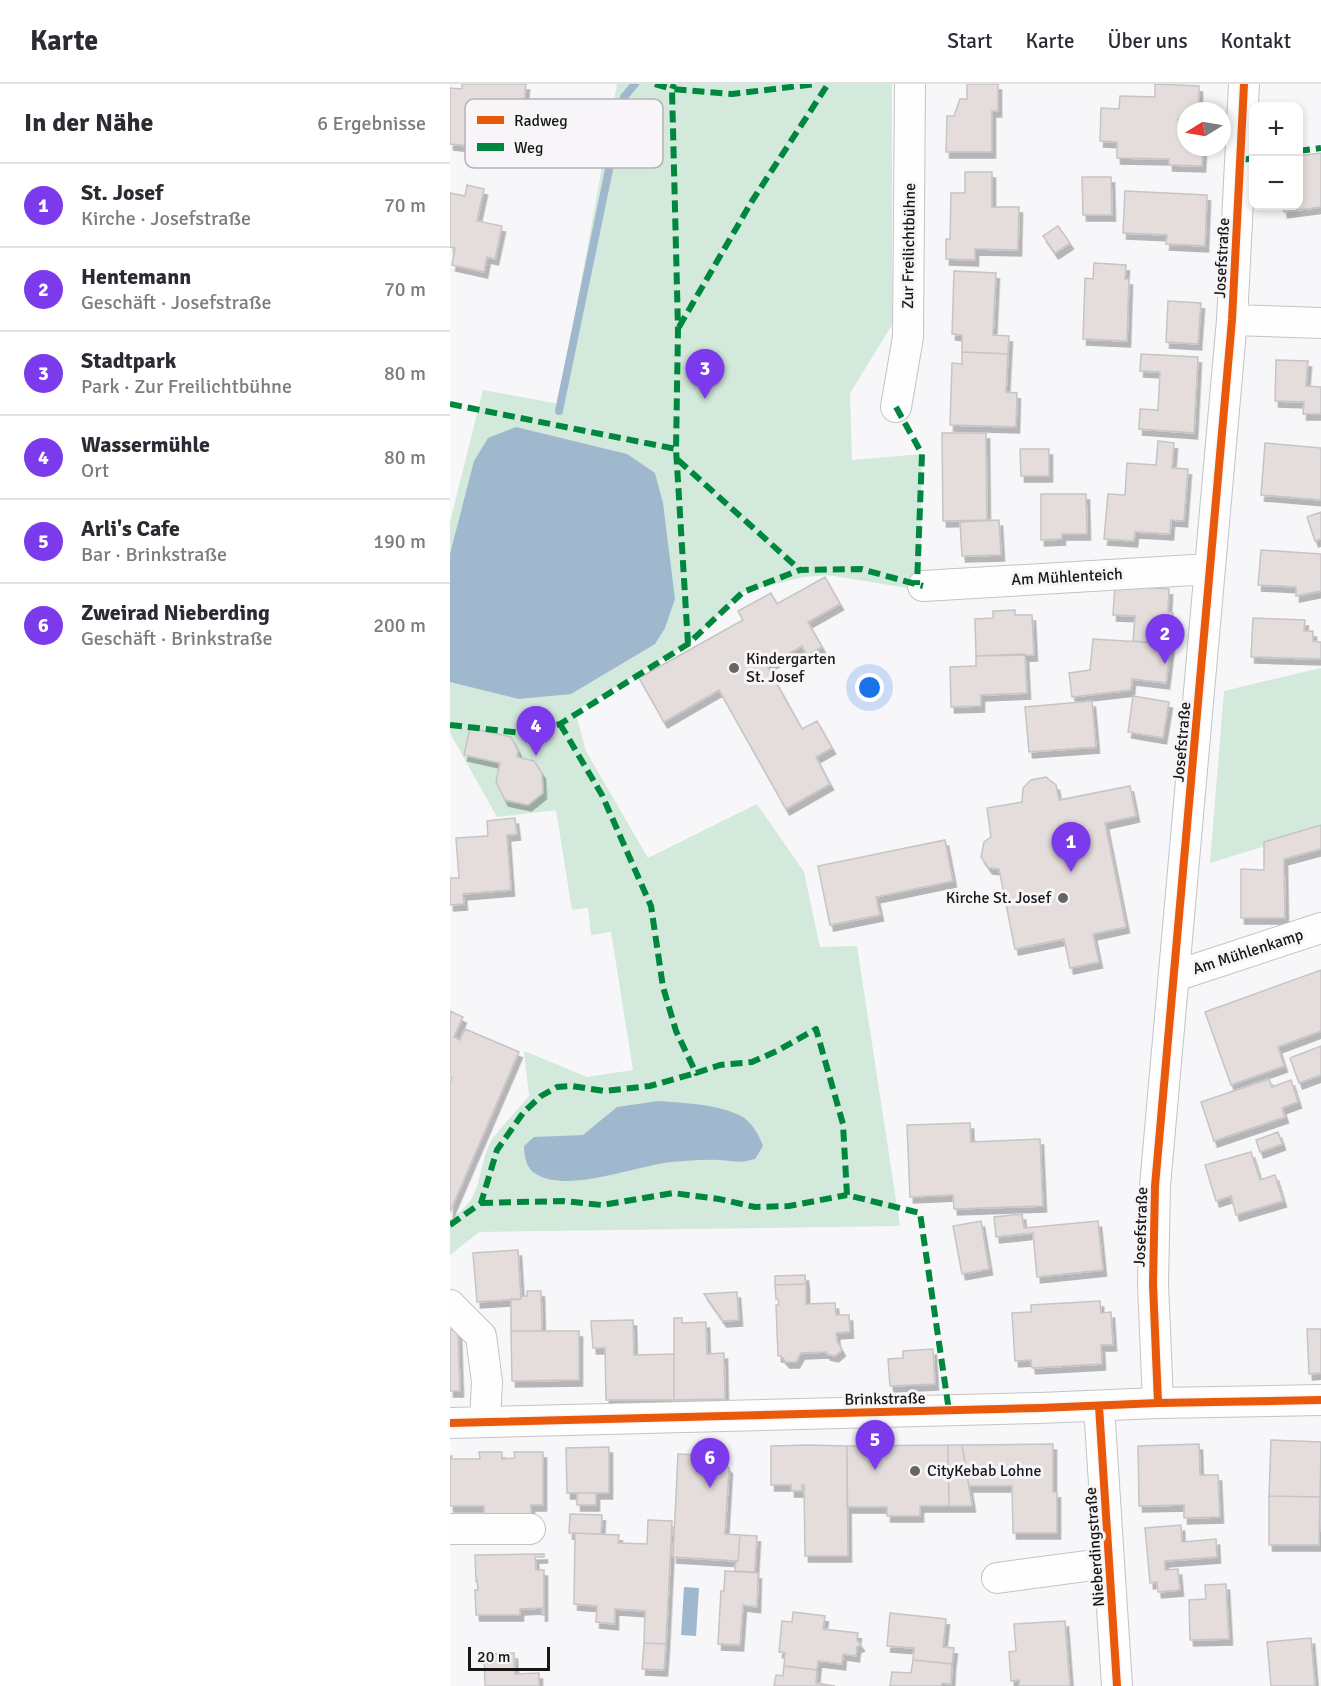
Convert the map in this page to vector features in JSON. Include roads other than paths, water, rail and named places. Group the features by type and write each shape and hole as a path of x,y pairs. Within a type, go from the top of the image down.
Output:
{"street":[{"name":"Zur Freilichtbühne","path":"896,407 908,337 910,84"},
{"name":"Josefstraße","path":"1158,1403 1153,1284 1155,1186 1232,320 1244,84"},
{"path":"1232,320 1321,323"},
{"name":"Am Mühlenteich","path":"923,586 1210,568"},
{"name":"Am Mühlenkamp","path":"1175,976 1321,928"},
{"path":"450,1305 481,1336 487,1382 485,1422"},
{"name":"Brinkstraße","path":"450,1423 1321,1400"},
{"name":"Nieberdingstraße","path":"1099,1406 1117,1686"},
{"path":"450,1529 530,1529"},
{"path":"997,1578 1109,1563"}],"water":[{"path":"516,427 627,454 655,473 663,503 675,599 665,628 655,644 571,694 519,699 450,682 450,554 474,461 488,438"},
{"path":"658,1101 701,1105 732,1112 752,1125 763,1146 755,1159 749,1161 672,1162 584,1180 550,1179 536,1174 528,1165 524,1146 534,1137 583,1135 617,1107"},
{"path":"684,1587 699,1588 696,1636 681,1635"}],"waterway":[{"path":"624,99 635,84"},
{"path":"559,411 609,168"}],"place":[{"name":"Stadtpark","path":"705,399"},
{"name":"Hentemann","path":"1165,664"},
{"name":"Kindergarten St. Josef","path":"734,668"},
{"name":"Wassermühle","path":"536,756"},
{"name":"St. Josef","path":"1071,872"},
{"name":"Kirche St. Josef","path":"1063,898"},
{"name":"Arli's Cafe","path":"875,1470"},
{"name":"CityKebab Lohne","path":"915,1471"},
{"name":"Zweirad Nieberding","path":"710,1488"}]}
